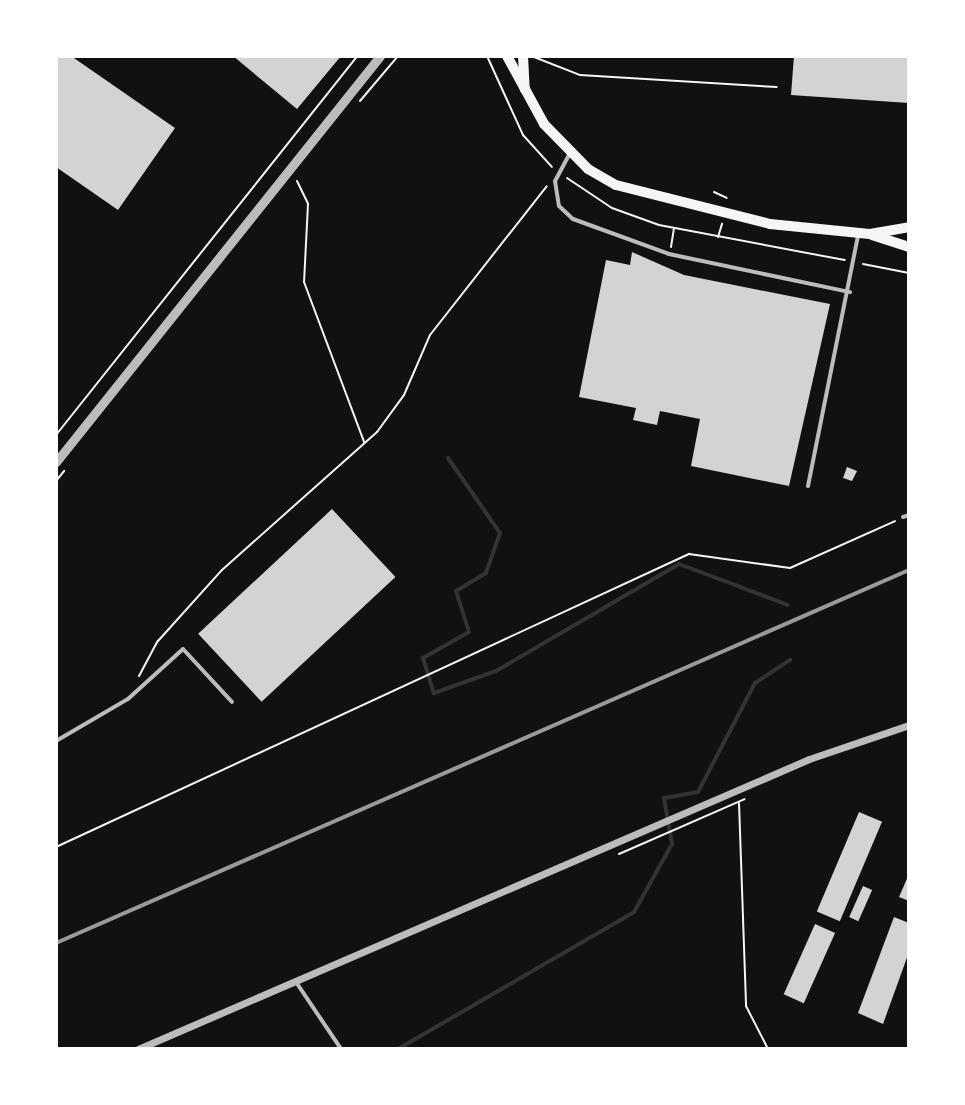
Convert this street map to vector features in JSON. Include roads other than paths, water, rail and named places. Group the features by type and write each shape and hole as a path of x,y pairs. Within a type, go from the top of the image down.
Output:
{"main road":[{"path":"507,56 525,89 570,153 616,185 665,202 864,234 909,247"},
{"path":"523,56 525,89"},
{"path":"864,234 909,227"}],"street":[{"path":"56,462 380,56"},
{"path":"138,1049 809,759 909,725"}],"lane":[{"path":"570,153 555,181 559,206 619,240 669,254 850,292"},
{"path":"808,486 864,234"},
{"path":"56,741 128,699 138,684 183,649 232,702"},
{"path":"295,980 341,1049"},
{"path":"56,1019 62,1034 56,1037"}],"waterway":[{"path":"448,458 500,533 486,573 456,591 469,632 423,658 434,693 496,671 679,564 788,605"},
{"path":"398,1049 634,912 672,844 664,798 698,792 755,683 790,660"}],"railway":[{"path":"56,943 909,570"}]}
